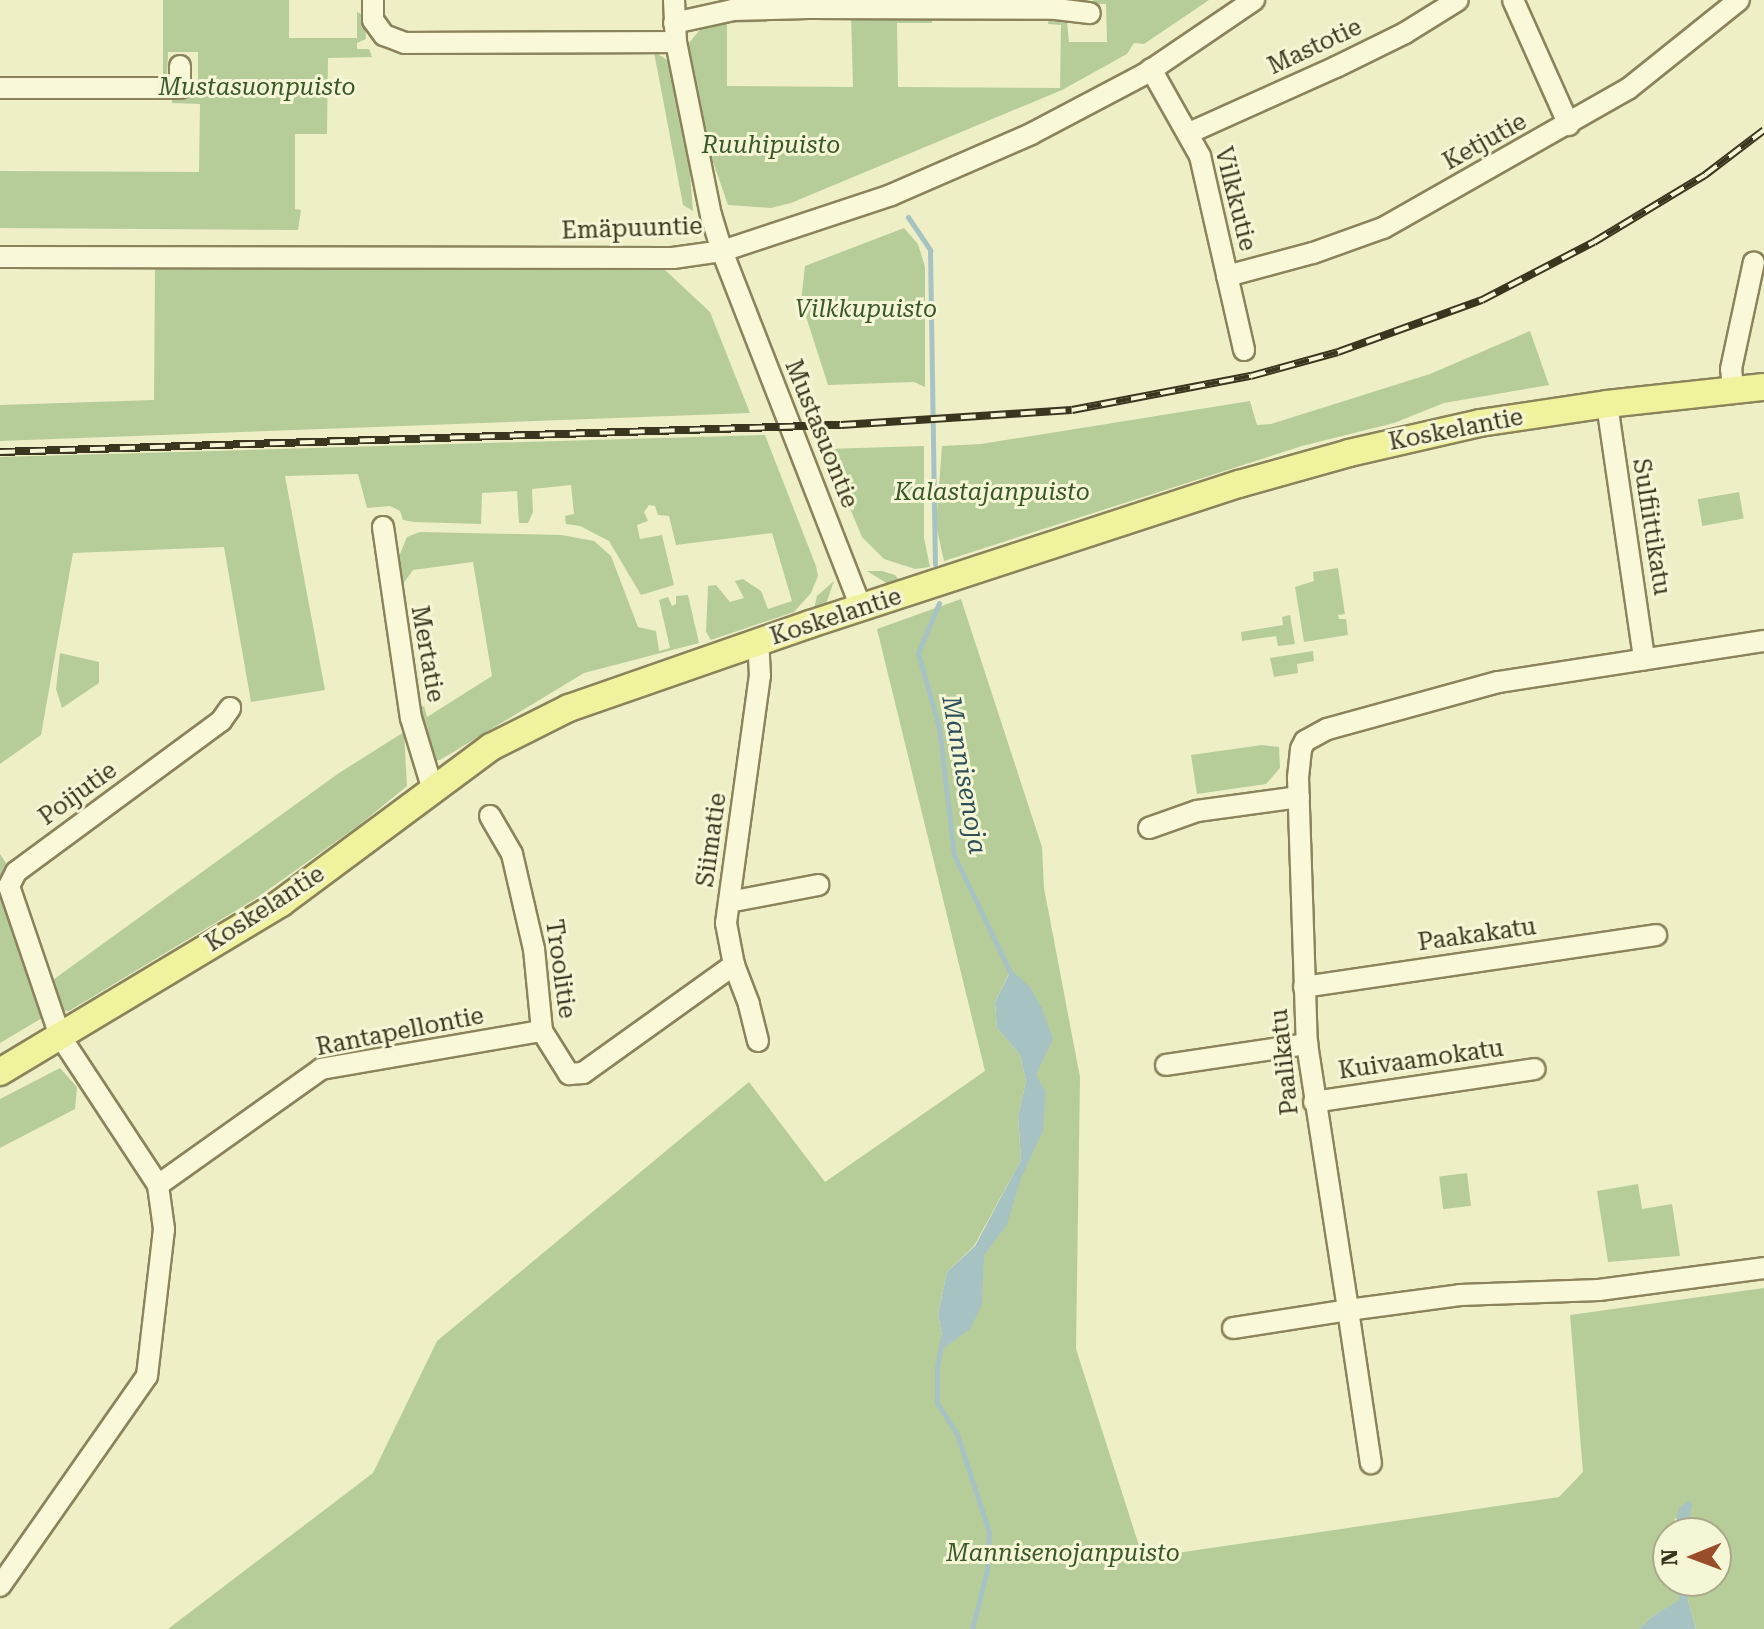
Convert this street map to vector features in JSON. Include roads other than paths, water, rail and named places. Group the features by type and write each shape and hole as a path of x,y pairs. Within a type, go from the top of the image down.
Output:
{"main road":[{"name":"Koskelantie","path":"0,1072 281,903 432,787 491,747 569,708 861,607 1239,484 1349,453 1480,423 1607,404 1764,387"}],"street":[{"path":"373,0 373,20 384,35 405,43 675,33 733,10 1056,9 1090,13"},
{"name":"Mustasuontie","path":"674,0 675,33 711,215 722,251 861,607"},
{"name":"Emäpuuntie","path":"0,257 673,258 722,251 891,195 1031,134 1151,69 1254,0"},
{"name":"Mastotie","path":"1189,133 1405,33 1458,0"},
{"path":"1513,0 1569,125"},
{"name":"Ketjutie","path":"1227,276 1313,253 1383,228 1628,89 1739,0"},
{"path":"0,88 180,88 180,66"},
{"name":"Vilkkutie","path":"1151,69 1200,156 1244,350"},
{"path":"1733,390 1731,369 1754,262"},
{"name":"Sulfiittikatu","path":"1607,404 1644,659"},
{"name":"Mertatie","path":"383,527 411,718 432,787"},
{"path":"1644,659 1764,641"},
{"name":"Siimatie","path":"758,643 760,676 726,923 734,965 749,1004 758,1041"},
{"name":"Paalikatu","path":"1371,1463 1307,1044 1299,797 1301,749 1305,741 1327,729 1498,682 1644,659"},
{"name":"Poijutie","path":"158,1185 60,1036 9,894 11,878 221,721 230,708"},
{"path":"1149,828 1197,811 1299,797"},
{"name":"Troolitie","path":"490,816 512,854 534,949 542,1031 569,1074 583,1073 734,965"},
{"path":"729,902 818,885"},
{"name":"Paakakatu","path":"1304,987 1656,935"},
{"name":"Rantapellontie","path":"158,1185 321,1069 542,1031"},
{"path":"1166,1065 1307,1044"},
{"name":"Kuivaamokatu","path":"1314,1102 1535,1069"},
{"path":"0,1586 147,1376 164,1229 158,1185"},
{"path":"1233,1328 1460,1295 1599,1290 1764,1268"}],"water":[{"path":"1011,970 1030,987 1042,1008 1053,1039 1036,1075 1046,1092 1043,1131 1021,1178 1007,1225 984,1255 982,1305 970,1329 944,1348 938,1314 947,1272 975,1246 1021,1160 1018,1116 1026,1081 1020,1055 997,1028 995,1002"},
{"path":"1690,1500 1689,1517 1677,1517 1679,1508"},
{"path":"1679,1597 1688,1597 1696,1629 1639,1629 1650,1618"}],"waterway":[{"path":"908,217 930,250 935,564"},
{"name":"Mannisenoja","path":"939,603 918,653 939,727 954,855 1012,976"},
{"name":"Mannisenoja","path":"943,1336 937,1368 937,1403 957,1434 989,1532 987,1570 972,1629"}],"railway":[{"path":"0,452 841,425 1072,410 1251,376 1338,352 1482,300 1594,242 1705,175 1764,130"}],"park label":[{"name":"Mustasuonpuisto","path":"257,88"},
{"name":"Ruuhipuisto","path":"771,146"},
{"name":"Vilkkupuisto","path":"866,310"},
{"name":"Kalastajanpuisto","path":"992,493"},
{"name":"Mannisenojanpuisto","path":"1063,1554"}]}
